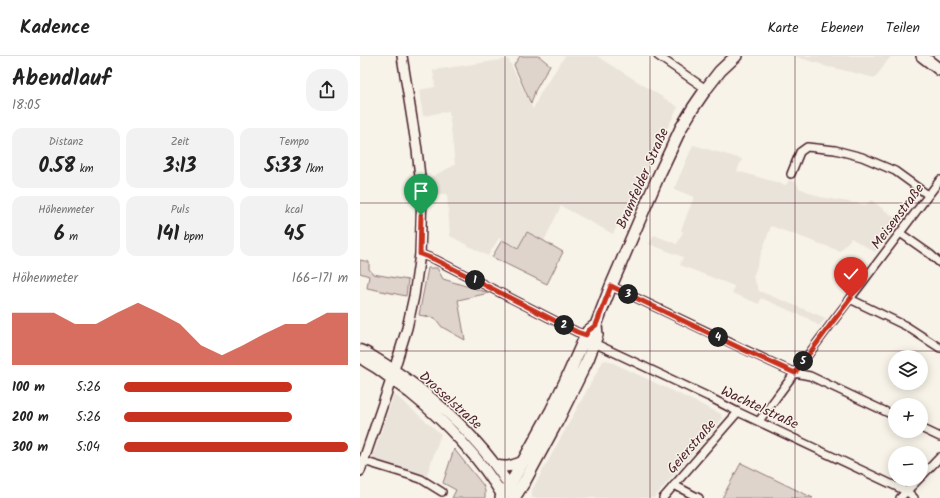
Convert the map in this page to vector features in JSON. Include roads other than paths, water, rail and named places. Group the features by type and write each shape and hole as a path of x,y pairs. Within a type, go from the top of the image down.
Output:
{"main road":[{"name":"Bramfelder Straße","path":"509,497 525,481 588,360 597,335 596,325 611,286 678,135 693,108 706,89 720,71 736,56"},
{"path":"922,56 940,70"},
{"name":"Bramfelder Straße","path":"509,497 509,486 551,411 588,331 596,325"},
{"name":"Drosselstraße","path":"360,350 367,353 393,374 465,445 509,497"},
{"name":"Drosselstraße","path":"360,357 393,374 429,396 458,422 475,440 495,465 509,486"},
{"path":"495,465 509,467 522,462"}],"street":[{"path":"360,471 362,461 393,374 407,328 414,296 420,254 422,194 417,150 402,56"},
{"path":"658,56 706,89"},
{"path":"791,174 800,152 806,148 836,150 862,157 895,171 928,195"},
{"name":"Meisenstraße","path":"759,421 940,180"},
{"path":"900,233 940,263"},
{"path":"420,254 436,260 577,332 586,335"},
{"path":"611,286 742,349 795,373 810,376 888,413"},
{"path":"850,299 906,326 940,348"},
{"name":"Wachtelstraße","path":"594,343 908,492 914,498"},
{"name":"Geierstraße","path":"663,498 738,412"},
{"path":"928,431 940,437"},
{"path":"928,469 940,456"},
{"path":"362,461 409,475 442,492"},
{"path":"674,485 699,498"},
{"path":"900,498 913,486"}]}
